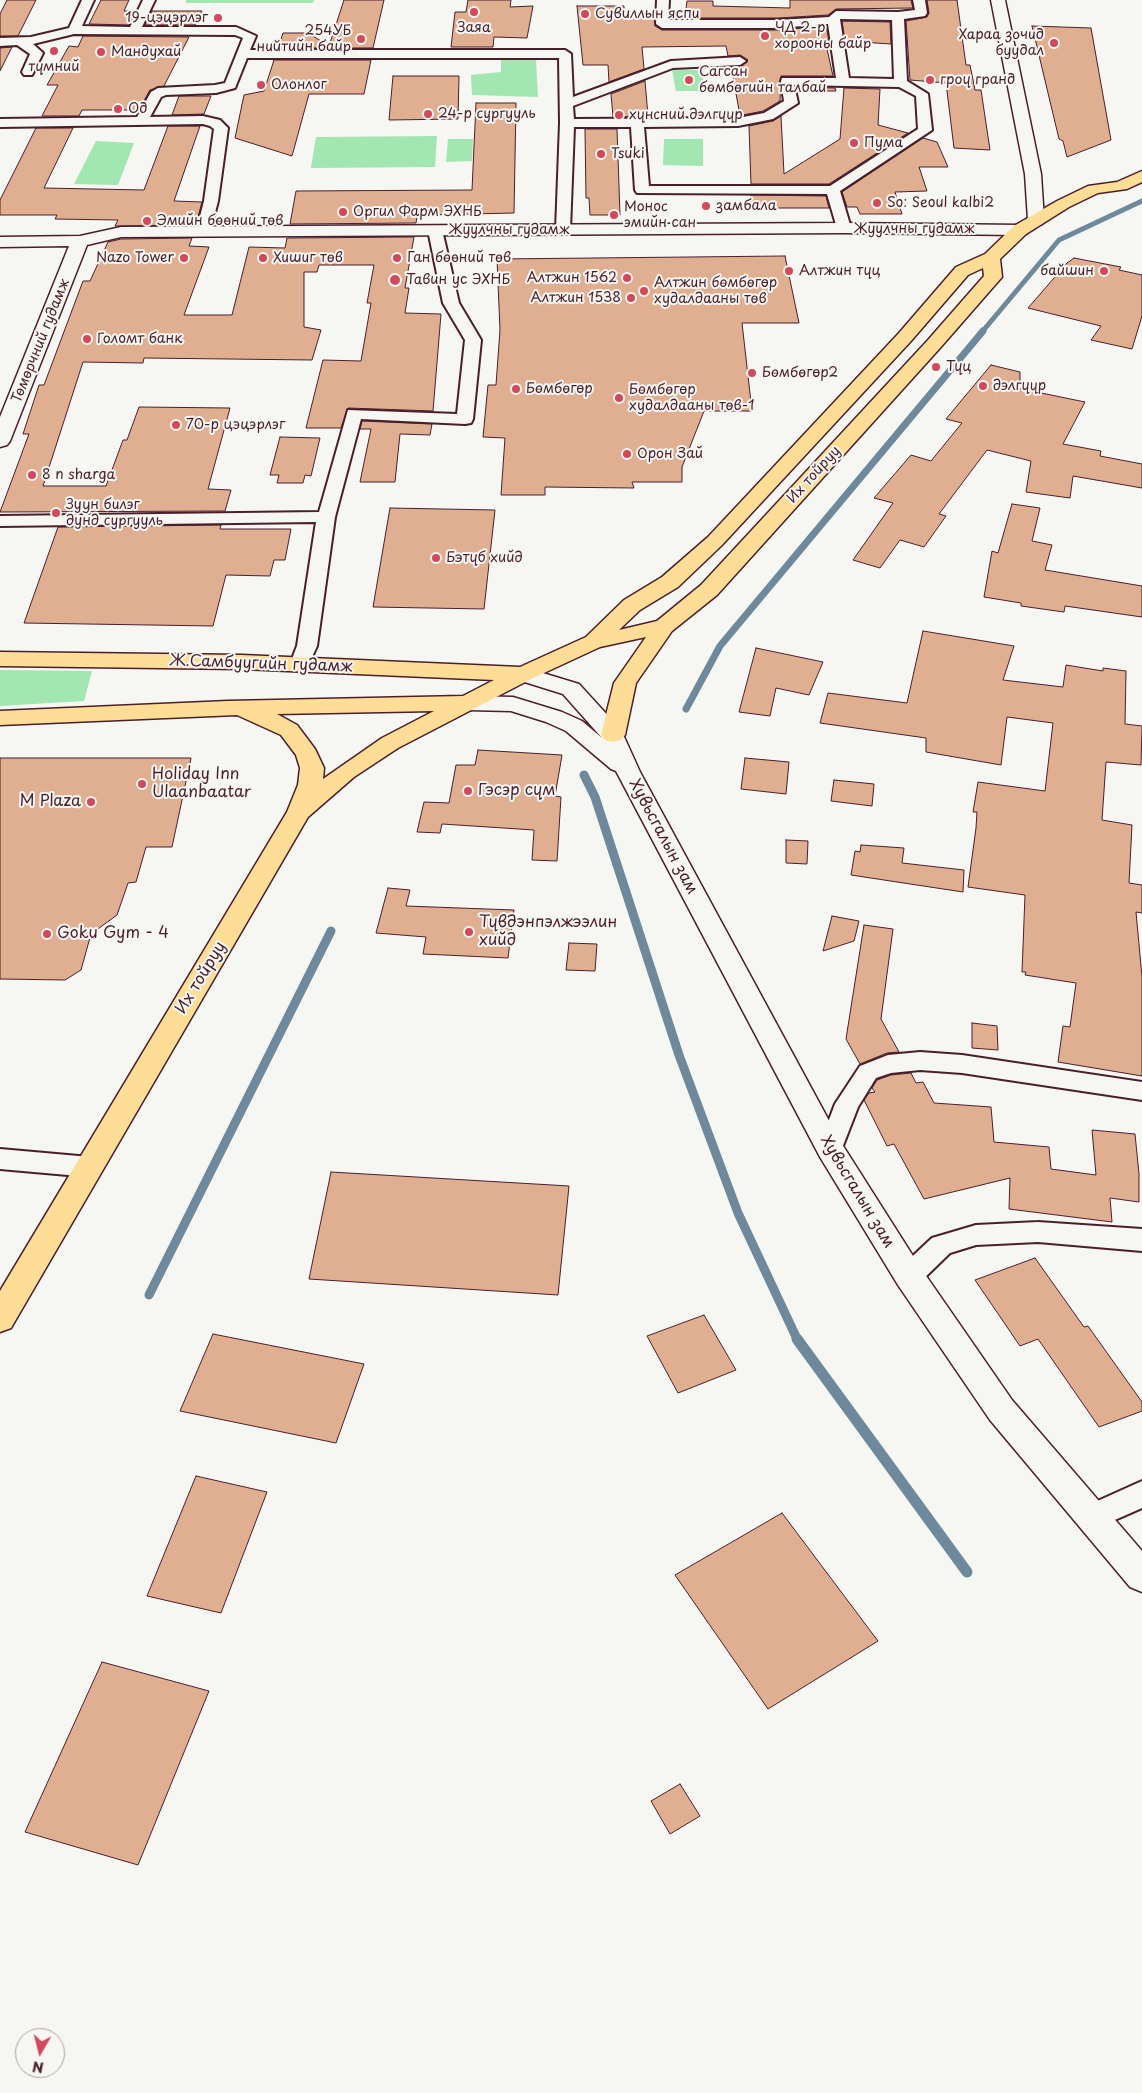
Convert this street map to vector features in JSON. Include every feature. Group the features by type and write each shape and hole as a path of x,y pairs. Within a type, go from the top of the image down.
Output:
{"main road":[{"path":"998,0 1033,174 1036,220"},
{"name":"Их тойруу","path":"1094,189 1099,178 1142,160"},
{"name":"Их тойруу","path":"593,642 632,605 670,582 715,541 905,337 962,271 990,258 1020,230 1036,220 1094,189 1121,186 1142,176"},
{"name":"Жуулчны гудамж","path":"0,242 80,241 121,232 844,228 1020,230"},
{"name":"Төмөрчний гудамж","path":"0,441 80,241"},
{"name":"Их тойруу","path":"0,1319 299,812 346,772 390,742 523,674 593,642 664,626 709,590 993,277 990,258"},
{"path":"613,735 625,683 664,626"},
{"path":"386,669 527,656 593,642"},
{"name":"Ж.Самбуугийн гудамж","path":"0,659 242,662 523,674"},
{"path":"228,708 255,700 264,695 268,687 268,681 264,674 242,662"},
{"path":"523,674 571,689 613,735"},
{"path":"0,718 228,708 468,703 512,704 554,717 574,726 628,772"},
{"path":"228,708 252,713 276,722 289,730 300,742 312,768 310,785 299,812"},
{"name":"Хувьсгалын зам","path":"613,735 628,772 830,1149 909,1276 1002,1410 1142,1576"}],"street":[{"path":"74,30 88,0"},
{"path":"134,31 149,0"},
{"path":"663,0 662,24 778,24 833,20 836,16 898,16 921,13 919,0"},
{"path":"898,16 901,83"},
{"path":"833,20 843,81"},
{"path":"0,42 43,39 74,30 241,32 250,36 230,85 216,89 163,91 156,95 141,121"},
{"path":"21,42 37,53 28,72"},
{"path":"244,54 565,54 568,124 563,230"},
{"path":"567,104 671,65 693,62 740,61"},
{"path":"568,124 637,123 738,122 768,116 791,103 787,81 843,81 901,83 922,94 925,130 833,190 642,190 637,123"},
{"path":"0,123 202,120 215,123 221,128 211,201 203,232"},
{"path":"833,190 844,228"},
{"path":"300,664 306,646 326,517 354,414 465,419 472,340 451,303 435,230"},
{"path":"0,521 326,517"},
{"path":"830,1149 847,1104 868,1072 888,1064 920,1062 962,1064 1142,1091"},
{"path":"0,1159 90,1167"},
{"path":"909,1276 941,1245 976,1236 1038,1232 1142,1240"},
{"path":"1092,1517 1142,1494"}],"green space":[{"path":"186,0 314,0 313,3 186,3"},
{"path":"501,59 536,59 538,97 472,95 471,75 501,72"},
{"name":"Сагсан бөмбөгийн талбай","path":"672,70 701,70 706,91 676,91"},
{"path":"437,136 435,167 311,168 316,137"},
{"path":"448,139 473,139 472,161 446,162"},
{"path":"664,139 703,139 703,166 663,165"},
{"path":"96,141 134,143 118,185 74,184"},
{"path":"0,670 92,671 84,701 0,706"}],"building":[{"path":"7,0 36,0 18,36 0,36 0,14"},
{"path":"101,0 129,0 124,11 136,11 129,25 89,24"},
{"path":"344,0 384,0 373,48 278,48 283,33 308,33 329,46"},
{"path":"468,0 511,0 510,7 533,6 527,38 494,37 493,47 451,47 455,12 466,12"},
{"path":"790,0 911,0 913,8 836,9 828,15 778,18 670,18 670,16 685,16 687,1 713,1 713,6 790,8"},
{"path":"927,0 957,0 966,65 970,65 975,90 981,90 990,150 954,148 946,83 910,80 906,21 927,17 929,13"},
{"path":"577,6 624,6 624,16 654,16 655,26 662,30 778,30 826,26 829,40 825,40 833,76 781,76 780,101 763,111 743,115 740,115 731,67 741,67 748,60 740,55 728,56 726,46 642,47 644,69 609,82 608,65 583,65"},
{"path":"152,11 202,11 195,25 145,25"},
{"path":"842,21 890,22 891,44 845,41"},
{"path":"1032,26 1091,28 1111,140 1067,157 1063,141 1059,139"},
{"path":"83,36 189,37 164,86 150,90 139,110 82,110 79,116 42,116 58,85 47,85 69,46 78,47"},
{"path":"12,47 0,71 0,48"},
{"path":"274,60 371,60 364,94 309,94 292,156 235,138 244,95 264,91"},
{"path":"393,76 459,76 458,119 389,120"},
{"path":"645,81 648,116 613,117 611,94"},
{"path":"796,87 835,88 836,91 797,91"},
{"path":"844,88 880,89 878,125 908,133 829,184 751,184 749,126 773,121 781,116 784,174 840,139"},
{"path":"179,96 211,96 204,114 172,115"},
{"path":"476,103 516,103 514,213 427,215 417,217 416,223 290,224 296,191 472,190"},
{"path":"168,126 200,126 174,201 202,202 196,225 115,226 118,220 55,219 57,215 0,215 0,200 36,128 73,128 44,188 144,190"},
{"path":"585,129 617,129 620,215 590,215 589,198 586,198"},
{"path":"923,138 937,142 948,167 919,167 927,191 895,192 902,214 860,214 857,207 847,207 842,192"},
{"path":"751,195 826,196 829,208 751,208"},
{"path":"414,237 405,288 409,288 405,313 441,314 433,411 348,408 341,428 306,428 323,360 361,361 371,303 367,303 374,265 319,265 317,272 304,272 304,327 321,330 312,360 144,358 143,363 83,362 43,486 106,486 123,440 127,440 139,407 230,408 208,489 231,490 225,511 0,512 29,434 23,434 39,385 44,385 83,281 90,281 108,242 121,239 192,238 189,246 209,247 184,315 232,315 249,247 285,248 287,238"},
{"path":"785,256 799,323 742,323 752,411 704,411 682,467 682,482 632,482 634,488 545,487 545,495 501,495 505,438 483,437 488,385 496,385 500,330 497,259"},
{"path":"1074,258 1121,267 1119,270 1142,275 1142,316 1132,349 1091,340 1101,326 1028,308 1067,263"},
{"path":"991,365 1020,372 1020,384 1017,388 1085,402 1063,444 1101,451 1100,456 1142,464 1142,488 1073,476 1070,498 1026,492 1031,461 987,450 939,514 946,516 924,547 900,540 880,568 853,560 893,503 874,498 911,455 931,461 962,423 946,419"},
{"path":"362,421 432,424 430,435 400,434 395,482 360,482 371,429 360,429"},
{"path":"280,437 320,438 311,476 305,475 303,483 277,483 279,475 270,475"},
{"path":"1012,504 1040,508 1032,541 1052,545 1045,570 1142,586 1142,617 1065,606 1064,612 1021,606 1021,603 984,597 992,551 998,553"},
{"name":"Бэтүб хийд","path":"390,508 495,510 484,609 373,607"},
{"path":"221,525 220,529 291,529 285,560 274,560 270,576 226,575 213,626 24,623 58,527"},
{"path":"923,631 1014,646 1003,680 1063,687 1066,665 1103,671 1103,668 1126,671 1125,724 1142,726 1141,765 1106,762 1102,820 1132,825 1129,883 1142,885 1142,913 1136,912 1142,977 1142,1076 1058,1062 1063,1026 1070,1027 1076,983 1025,975 1026,972 1022,972 1025,895 968,887 976,828 977,812 973,812 978,782 1045,791 1053,723 1007,717 1001,765 926,752 926,738 820,723 828,693 907,703"},
{"path":"756,648 823,662 809,695 776,688 770,716 739,712"},
{"path":"478,750 562,755 555,796 561,797 557,861 532,860 534,830 442,824 440,833 417,832 424,802 449,803 456,765 475,765"},
{"path":"0,758 191,758 172,847 146,847 136,882 128,883 117,915 91,934 81,970 65,980 0,979"},
{"path":"745,758 789,762 786,794 741,789"},
{"path":"834,780 874,784 872,806 831,801"},
{"path":"786,840 808,841 807,864 786,863"},
{"path":"861,845 904,848 902,863 964,870 963,892 851,875 855,851 860,852"},
{"name":"Түвдэнпэлжээлин хийд","path":"388,888 410,890 406,906 514,910 508,958 423,954 426,937 376,933"},
{"path":"832,916 859,921 854,941 823,951"},
{"path":"864,925 893,929 881,1019 899,1052 887,1053 860,1064 846,1039"},
{"path":"569,943 597,944 595,971 566,970"},
{"path":"972,1023 997,1026 998,1050 972,1048"},
{"path":"911,1073 916,1083 923,1082 934,1103 991,1107 994,1142 1049,1147 1051,1169 1096,1175 1092,1130 1135,1134 1139,1174 1139,1202 1110,1198 1112,1222 1009,1209 1010,1178 924,1199 894,1144 887,1146 864,1100 869,1093 875,1092 872,1088 877,1080 891,1075"},
{"path":"331,1172 569,1186 558,1295 309,1279"},
{"path":"1035,1258 1084,1327 1088,1326 1142,1402 1142,1411 1099,1427 1038,1339 1020,1346 975,1280"},
{"path":"704,1315 736,1370 678,1393 647,1336"},
{"path":"213,1334 364,1364 336,1443 180,1411"},
{"path":"196,1476 267,1492 221,1613 147,1596"},
{"path":"782,1513 878,1641 768,1709 675,1575"},
{"path":"102,1662 209,1691 138,1865 25,1832"},
{"path":"680,1784 700,1816 670,1834 651,1801"}],"waterway":[{"path":"982,332 1059,240 1142,201"},
{"path":"686,709 720,646 983,331"},
{"path":"584,775 595,797 679,1055 738,1213 797,1339"},
{"path":"149,1295 331,931"},
{"path":"797,1339 967,1572"}],"place":[{"name":"Заяа","path":"474,12"},
{"name":"Сувиллын яспи","path":"585,14"},
{"name":"19-цэцэрлэг","path":"218,18"},
{"name":"ЧД 2-р хорооны байр","path":"765,36"},
{"name":"254УБ нийтийн байр","path":"361,39"},
{"name":"Хараа зочид буудал","path":"1054,43"},
{"name":"түмний","path":"54,51"},
{"name":"Мандухай","path":"101,52"},
{"name":"Сагсан бөмбөгийн талбай","path":"689,80"},
{"name":"гроү гранд","path":"930,80"},
{"name":"Олонлог","path":"261,85"},
{"name":"Од","path":"118,109"},
{"name":"24-р сургууль","path":"428,114"},
{"name":"хүнсний дэлгүүр","path":"619,115"},
{"name":"Пума","path":"854,143"},
{"name":"Tsuki","path":"601,154"},
{"name":"So: Seoul kalbi2","path":"877,203"},
{"name":"замбала","path":"706,206"},
{"name":"Оргил Фарм ЭХНБ","path":"343,212"},
{"name":"Монос эмийн сан","path":"614,215"},
{"name":"Эмийн бөөний төв","path":"147,221"},
{"name":"Nazo Tower","path":"184,258"},
{"name":"Хишиг төв","path":"263,258"},
{"name":"Ган бөөний төв","path":"397,258"},
{"name":"Алтжин түц","path":"789,271"},
{"name":"байшин","path":"1104,271"},
{"name":"Алтжин 1562","path":"627,278"},
{"name":"Тавин ус ЭХНБ","path":"395,280"},
{"name":"Алтжин бөмбөгөр худалдааны төв","path":"644,291"},
{"name":"Алтжин 1538","path":"631,298"},
{"name":"Голомт банк","path":"87,339"},
{"name":"Түц","path":"936,367"},
{"name":"Бөмбөгөр2","path":"752,373"},
{"name":"дэлгүүр","path":"983,386"},
{"name":"Бөмбөгөр","path":"516,389"},
{"name":"Бөмбөгөр худалдааны төв-1","path":"619,398"},
{"name":"70-р цэцэрлэг","path":"176,425"},
{"name":"Орон Зай","path":"627,454"},
{"name":"8 n sharga","path":"32,475"},
{"name":"Зуун билэг дунд сургууль","path":"56,513"},
{"name":"Бэтүб хийд","path":"436,558"},
{"name":"Holiday Inn Ulaanbaatar","path":"142,784"},
{"name":"Гэсэр сүм","path":"468,791"},
{"name":"M Plaza","path":"91,802"},
{"name":"Түвдэнпэлжээлин хийд","path":"469,932"},
{"name":"Goku Gym - 4","path":"47,934"}]}
